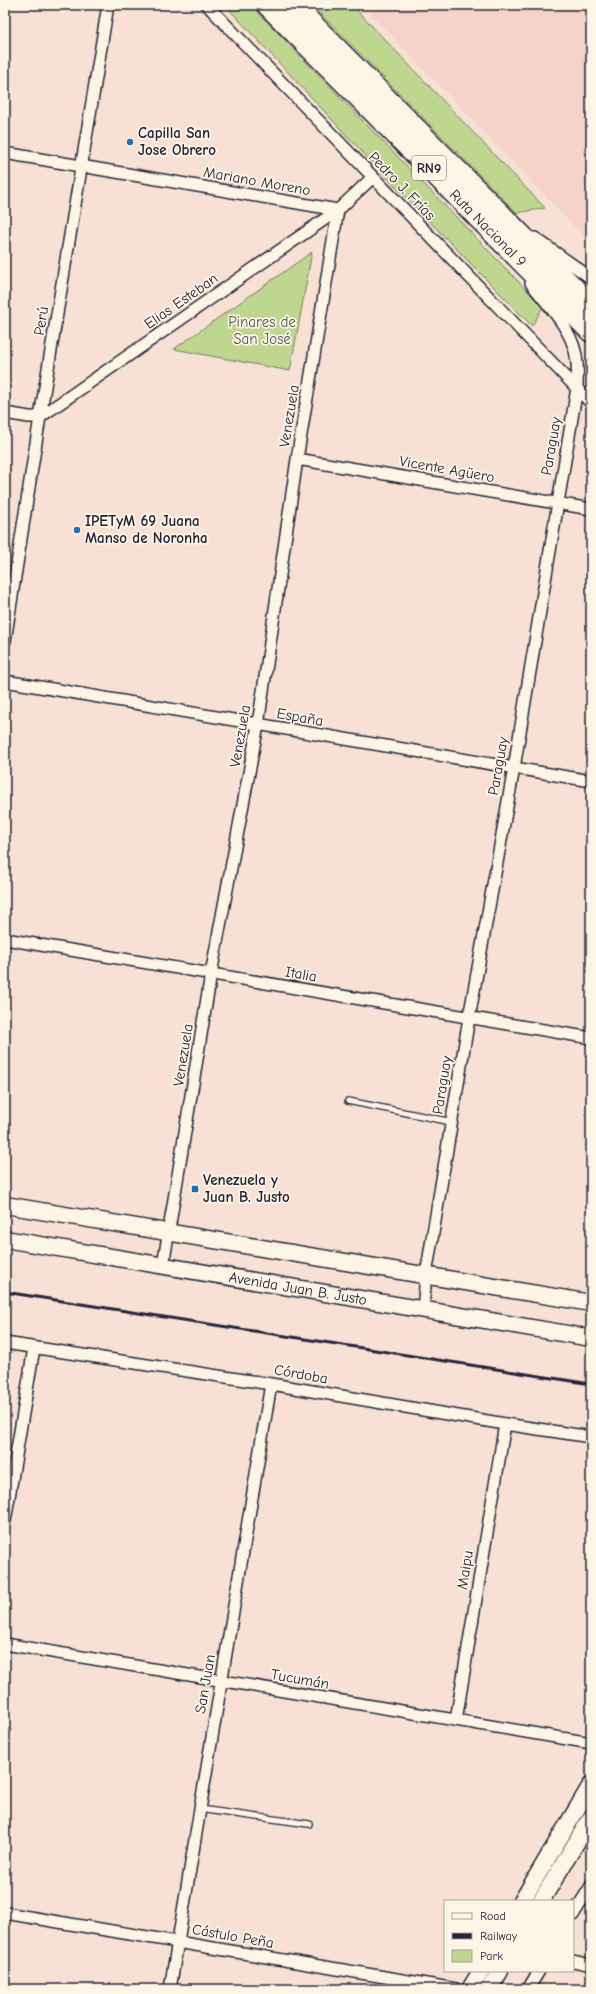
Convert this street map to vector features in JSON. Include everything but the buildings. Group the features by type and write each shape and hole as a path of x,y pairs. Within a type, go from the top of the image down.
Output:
{"highway":[{"name":"Ruta Nacional 9","path":"267,5 591,332"},
{"name":"Ruta Nacional 9","path":"294,5 501,213 591,306"}],"main road":[{"path":"5,1205 591,1303"},
{"name":"Avenida Juan B. Justo","path":"5,1239 591,1338"},
{"path":"523,1900 591,1785"},
{"path":"542,1900 591,1818"},
{"path":"470,1989 480,1972"},
{"path":"489,1989 499,1972"}],"street":[{"name":"Perú","path":"5,641 40,417 108,5"},
{"name":"Pedro J. Frías","path":"207,5 591,403"},
{"name":"Mariano Moreno","path":"5,153 338,210"},
{"name":"Elias Esteban","path":"40,417 338,210 373,177"},
{"name":"Venezuela","path":"163,1266 211,974 258,724 297,459 338,210"},
{"path":"501,213 591,278"},
{"name":"Paraguay","path":"423,1310 426,1275 469,1018 514,768 556,503 577,388 577,362 573,345 564,326 506,247"},
{"path":"5,413 29,417 40,417"},
{"name":"Vicente Agüero","path":"297,459 591,509"},
{"name":"España","path":"5,681 591,781"},
{"name":"Italia","path":"5,939 591,1038"},
{"name":"Córdoba","path":"5,1343 271,1384 505,1424 591,1437"},
{"path":"5,1521 34,1348"},
{"name":"San Juan","path":"170,1989 271,1384"},
{"name":"Maipu","path":"456,1720 505,1424"},
{"name":"Tucumán","path":"5,1644 591,1744"},
{"path":"574,1914 591,1886"},
{"name":"Cástulo Peña","path":"5,1912 456,1989"},
{"path":"574,1962 591,1965"},
{"path":"528,1989 538,1972"}],"lane":[{"path":"348,1101 452,1122"},
{"path":"199,1808 309,1824"}],"shaded area":[{"path":"361,5 591,5 591,244 486,134"}],"green space":[{"path":"225,5 251,5 543,307 532,326 378,169"},
{"path":"312,5 352,5 545,208 517,213"},
{"name":"Pinares de San José","path":"312,252 290,371 174,349"}],"railway":[{"path":"5,1292 591,1384"}],"place":[{"name":"Capilla San Jose Obrero","path":"130,142"},
{"name":"IPETyM 69 Juana Manso de Noronha","path":"77,530"},
{"name":"Venezuela y Juan B. Justo","path":"195,1189"}]}
